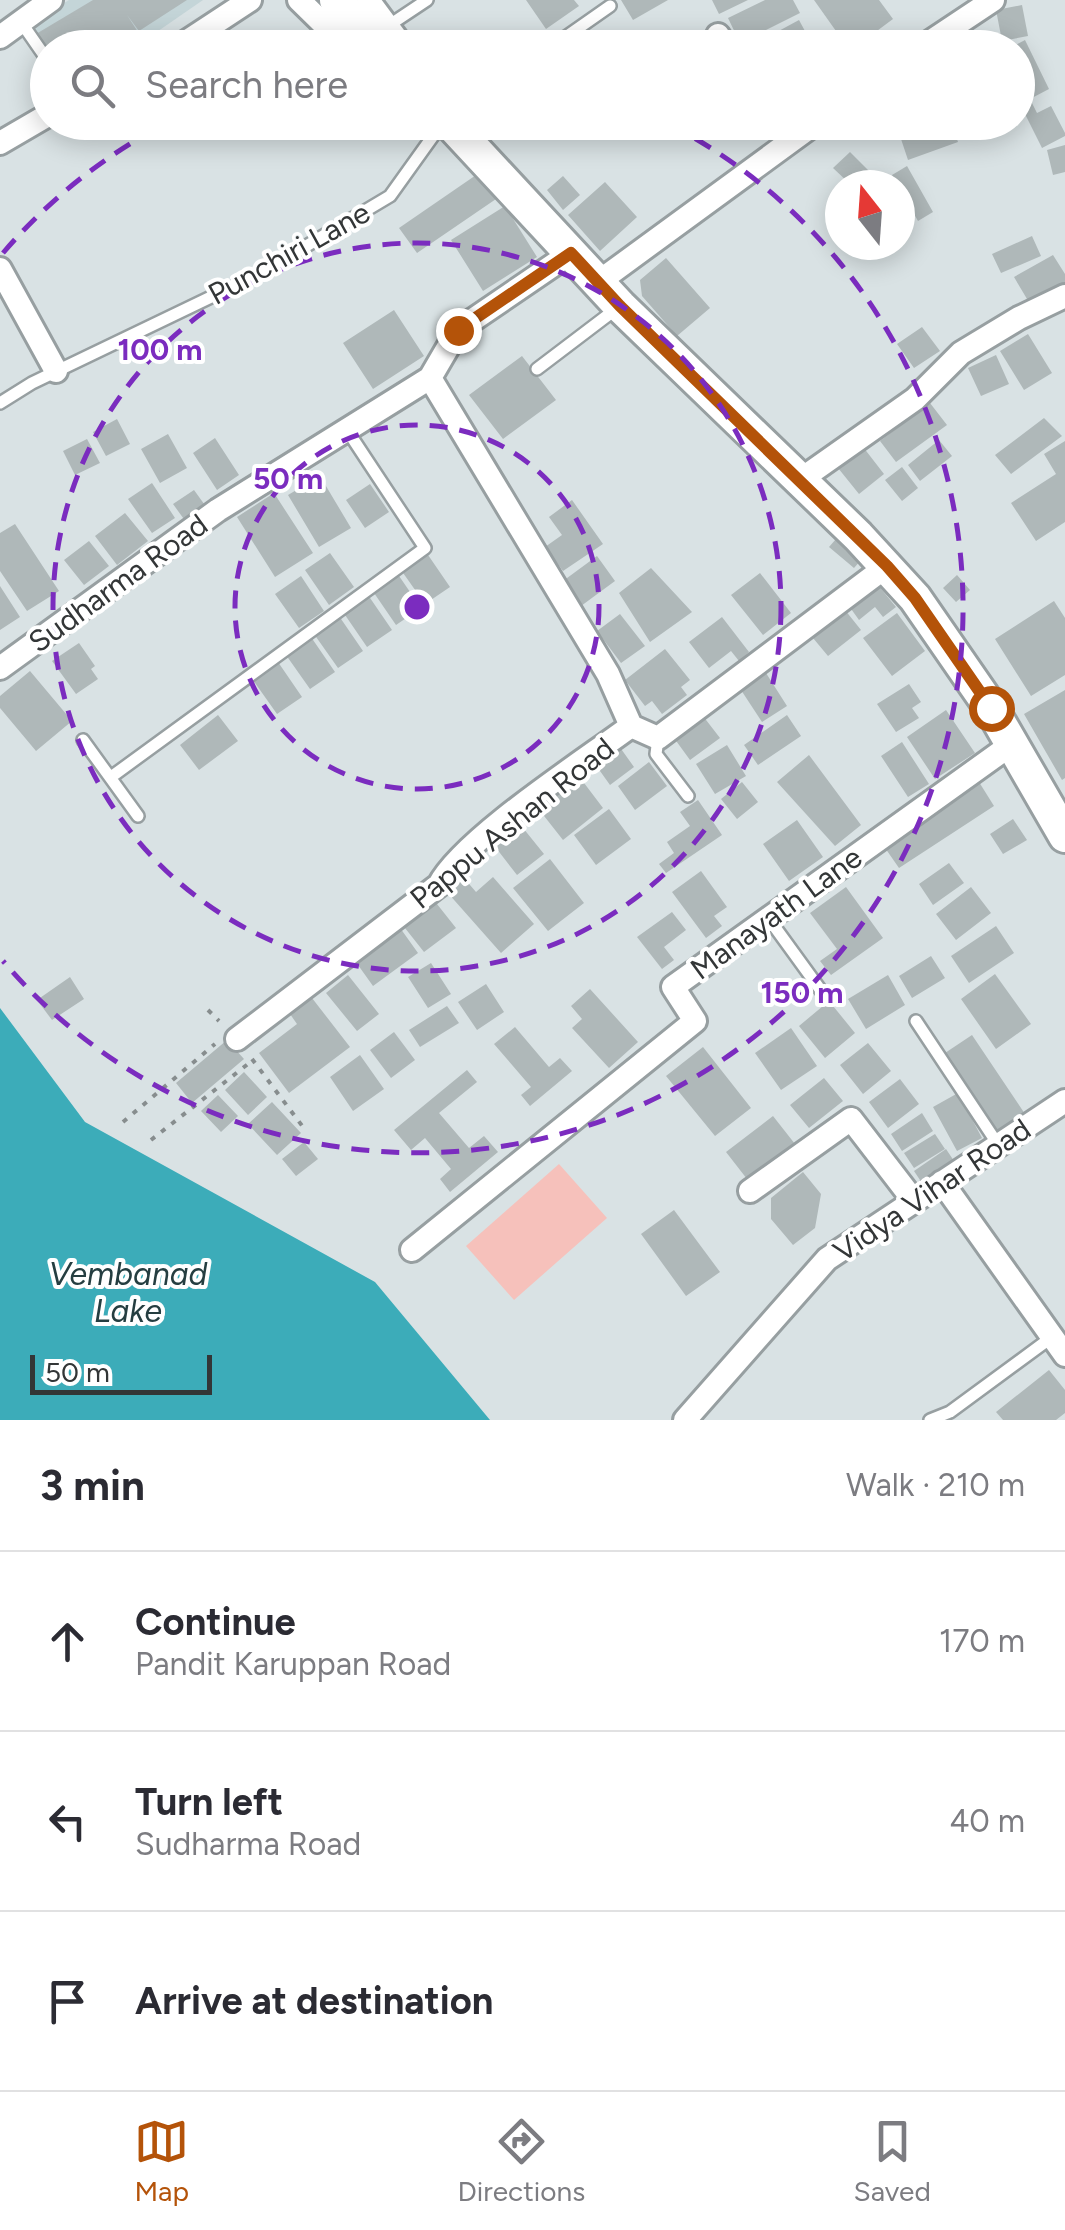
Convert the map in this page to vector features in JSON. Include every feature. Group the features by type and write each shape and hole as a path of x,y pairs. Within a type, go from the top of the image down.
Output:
{"main road":[{"path":"336,0 374,30"},
{"path":"463,140 608,295 800,480 915,598 991,708 1062,825"}],"street":[{"path":"0,37 51,0"},
{"path":"205,30 250,0"},
{"path":"299,0 330,30"},
{"path":"368,0 380,30"},
{"path":"948,30 993,0"},
{"path":"0,143 30,126"},
{"path":"608,295 778,140"},
{"name":"Sudharma Road","path":"0,668 218,510 430,378 458,330 571,253"},
{"path":"0,269 56,371"},
{"path":"800,480 915,399 962,353 1019,318 1065,296"},
{"path":"430,378 608,674 631,726"},
{"name":"Pappu Ashan Road","path":"234,1035 439,885 448,868 505,820 631,726 658,738 887,566"},
{"name":"Manayath Lane","path":"412,1250 586,1113 694,1021 673,987 1012,744"},
{"name":"Vidya Vihar Road","path":"686,1420 826,1259 1065,1101"},
{"path":"750,1192 851,1119 914,1201"},
{"path":"942,1182 1059,1346"}],"lane":[{"path":"391,30 427,0"},
{"path":"576,30 610,6"},
{"path":"20,22 30,36"},
{"name":"Punchiri Lane","path":"0,403 56,371 261,273 390,196 432,140"},
{"path":"537,369 608,295"},
{"path":"111,777 425,548 346,428"},
{"path":"658,738 656,754 688,796"},
{"path":"83,740 138,816"},
{"path":"768,920 822,992"},
{"path":"916,1020 998,1146"},
{"path":"930,1420 950,1412 1059,1346"}],"path":[{"path":"208,1010 234,1035 306,1130"},
{"path":"124,1122 234,1035"},
{"path":"151,1140 252,1060"}],"shaded area":[{"path":"69,0 203,0 160,30 30,30 30,46 20,31"},
{"path":"559,1164 607,1218 514,1300 466,1246"}],"water":[{"name":"Vembanad Lake","path":"0,1008 85,1122 375,1282 490,1420 0,1420"}],"building":[{"path":"93,0 187,0 141,30 127,15 137,30 43,30"},
{"path":"526,0 574,0 579,6 546,29"},
{"path":"621,0 668,0 633,20"},
{"path":"712,0 748,0 719,14"},
{"path":"765,0 793,0 800,13 766,30 734,30 728,18"},
{"path":"814,0 879,0 893,19 878,30 835,30"},
{"path":"1022,5 1027,30 1000,30 996,10"},
{"path":"799,20 804,30 780,30"},
{"path":"1035,60 1049,89 1035,96"},
{"path":"1051,106 1065,136 1042,148 1035,134 1035,109 1037,113"},
{"path":"901,140 957,140 958,142 908,160"},
{"path":"1065,145 1065,172 1053,175 1047,150"},
{"path":"850,152 868,170 835,170"},
{"path":"479,173 496,199 417,253 399,228"},
{"path":"563,176 580,195 563,210 547,190"},
{"path":"915,180 933,212 918,221 915,216"},
{"path":"605,182 637,217 600,251 568,215"},
{"path":"505,206 537,257 483,291 451,240"},
{"path":"1032,236 1041,256 1001,273 992,254"},
{"path":"1053,255 1065,274 1065,283 1030,304 1014,277"},
{"path":"666,258 710,308 677,336 642,296 640,280"},
{"path":"394,310 424,356 373,389 343,343"},
{"path":"922,327 940,351 914,368 897,344"},
{"path":"1028,334 1052,373 1024,390 1000,351"},
{"path":"996,355 1009,384 981,396 968,368"},
{"path":"522,356 556,400 503,439 469,395"},
{"path":"930,403 947,425 896,462 880,441"},
{"path":"1044,418 1062,436 1011,474 995,455"},
{"path":"117,419 130,444 106,456 93,432"},
{"path":"168,434 187,468 160,483 141,449"},
{"path":"215,438 239,475 217,490 193,453"},
{"path":"87,439 100,463 75,475 63,451"},
{"path":"939,440 952,456 920,481 908,465"},
{"path":"1065,441 1065,522 1036,541 1011,503 1056,474 1044,454"},
{"path":"860,443 884,474 859,494 834,463"},
{"path":"902,467 918,488 902,501 885,480"},
{"path":"320,476 351,528 319,547 288,495"},
{"path":"152,483 175,518 152,533 128,499"},
{"path":"370,484 389,512 365,528 346,500"},
{"path":"194,490 207,508 186,522 173,504"},
{"path":"274,493 313,553 275,577 237,517"},
{"path":"572,500 603,544 563,571 545,547 562,535 549,517"},
{"path":"125,513 148,541 117,565 95,536"},
{"path":"15,524 59,591 27,611 0,571 0,533"},
{"path":"836,539 861,560 854,568 829,547"},
{"path":"89,541 109,566 84,585 64,560"},
{"path":"426,552 450,587 425,604 401,570"},
{"path":"330,553 354,587 329,605 305,570"},
{"path":"597,556 615,581 581,606 563,581"},
{"path":"651,568 692,612 650,642 619,593"},
{"path":"397,573 421,608 396,625 372,590"},
{"path":"760,573 791,613 763,635 731,595"},
{"path":"957,575 970,590 956,602 943,588"},
{"path":"301,576 324,611 299,628 275,594"},
{"path":"877,584 896,607 883,617 875,607 859,620 849,606"},
{"path":"0,586 20,617 0,630"},
{"path":"368,595 392,630 367,647 343,612"},
{"path":"1054,601 1065,618 1065,675 1031,696 995,639"},
{"path":"841,605 861,630 828,656 808,632"},
{"path":"897,613 925,651 892,676 863,638"},
{"path":"620,614 645,646 621,663 597,631"},
{"path":"339,616 363,651 338,668 314,634"},
{"path":"722,617 749,652 739,661 731,651 709,668 689,642"},
{"path":"311,637 335,672 310,689 286,655"},
{"path":"79,643 95,666 91,669 98,679 76,694 52,661"},
{"path":"665,649 690,680 681,687 687,695 662,714 652,701 645,706 625,680"},
{"path":"278,662 302,697 277,714 253,680"},
{"path":"30,671 72,721 36,751 0,708 0,696"},
{"path":"766,673 787,706 762,722 741,690"},
{"path":"909,684 921,702 912,708 919,718 896,732 877,704"},
{"path":"1065,690 1065,778 1062,780 1024,714"},
{"path":"946,710 975,753 935,779 907,737"},
{"path":"218,715 238,741 199,770 180,745"},
{"path":"787,715 801,736 758,765 744,745"},
{"path":"703,716 720,738 690,760 674,738"},
{"path":"902,742 929,784 908,797 881,756"},
{"path":"727,745 746,776 715,794 696,764"},
{"path":"619,746 634,767 610,785 595,764"},
{"path":"809,755 861,825 835,846 777,782"},
{"path":"649,762 667,786 635,810 618,786"},
{"path":"578,775 603,808 563,840 537,807"},
{"path":"742,782 758,802 737,819 721,799"},
{"path":"979,782 994,806 899,868 883,845"},
{"path":"698,800 722,835 666,873 659,864 674,853 667,842 690,826 680,812"},
{"path":"609,809 631,839 596,865 574,835"},
{"path":"1013,819 1027,840 1003,854 990,834"},
{"path":"797,820 823,857 789,881 763,844"},
{"path":"519,823 544,854 517,875 493,844"},
{"path":"550,859 584,903 548,931 513,888"},
{"path":"949,863 964,883 933,905 919,884"},
{"path":"701,871 727,907 714,916 722,926 706,938 672,892"},
{"path":"493,877 534,924 501,953 447,892 464,878 476,892"},
{"path":"846,887 883,938 831,975 820,961 837,949 810,913"},
{"path":"971,887 991,913 956,940 936,914"},
{"path":"433,899 456,928 424,952 401,923"},
{"path":"672,912 686,930 664,947 674,960 662,969 637,937"},
{"path":"398,925 418,953 373,986 353,958"},
{"path":"996,926 1014,953 969,983 951,956"},
{"path":"931,956 945,978 912,998 899,976"},
{"path":"431,963 451,994 428,1008 408,977"},
{"path":"995,974 1031,1024 996,1049 961,999"},
{"path":"348,975 379,1014 357,1031 326,993"},
{"path":"888,975 905,1005 866,1029 848,999"},
{"path":"70,977 84,999 52,1020 37,1000"},
{"path":"486,984 504,1012 477,1030 458,1002"},
{"path":"590,989 638,1042 609,1068 572,1028 582,1019 571,1006"},
{"path":"312,998 350,1047 289,1093 259,1053 297,1024 290,1014"},
{"path":"829,1001 855,1033 825,1058 799,1026"},
{"path":"447,1006 459,1023 420,1047 409,1030"},
{"path":"515,1027 549,1067 560,1058 572,1071 530,1106 521,1095 531,1087 494,1044"},
{"path":"791,1028 817,1066 781,1090 755,1053"},
{"path":"394,1032 415,1060 391,1078 370,1050"},
{"path":"972,1035 1025,1114 998,1132 945,1053"},
{"path":"227,1040 244,1059 192,1103 176,1083"},
{"path":"868,1043 891,1071 863,1094 840,1065"},
{"path":"703,1047 751,1108 715,1136 666,1076"},
{"path":"360,1055 384,1089 353,1111 330,1077"},
{"path":"467,1070 477,1082 439,1113 469,1148 484,1136 498,1152 450,1192 440,1179 451,1169 425,1138 411,1150 394,1130"},
{"path":"244,1072 267,1097 248,1115 225,1090"},
{"path":"824,1078 843,1101 809,1128 790,1105"},
{"path":"900,1079 919,1104 888,1128 869,1102"},
{"path":"958,1093 982,1138 957,1151 933,1107"},
{"path":"218,1095 238,1116 221,1132 201,1111"},
{"path":"272,1102 301,1133 277,1155 248,1124"},
{"path":"922,1113 933,1131 902,1151 891,1134"},
{"path":"773,1116 795,1144 747,1179 726,1152"},
{"path":"935,1134 945,1149 914,1168 904,1153"},
{"path":"304,1142 318,1159 296,1176 282,1159"},
{"path":"946,1149 956,1164 924,1186 914,1171"},
{"path":"803,1172 821,1194 815,1228 793,1245 771,1219 771,1198"},
{"path":"674,1210 720,1272 686,1296 641,1234"},
{"path":"1049,1370 1065,1390 1065,1413 1056,1420 1003,1420 996,1412"}],"route":[{"path":"458,330 571,253 620,306 887,566 915,598 991,708"}]}
